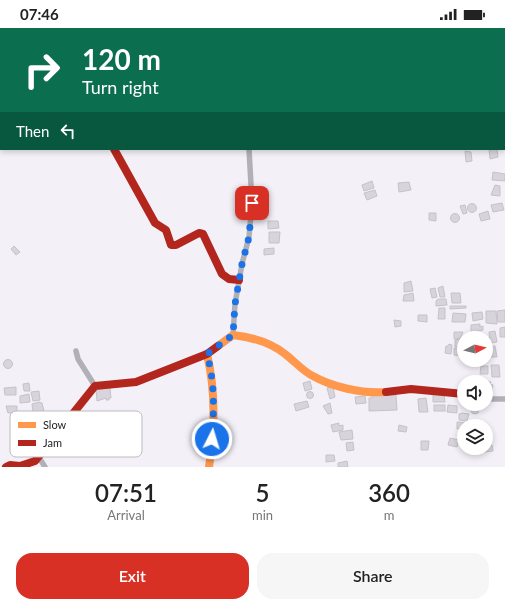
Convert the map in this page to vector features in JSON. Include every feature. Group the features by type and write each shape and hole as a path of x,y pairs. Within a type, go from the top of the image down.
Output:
{"street":[{"path":"115,150 155,223 166,230 171,245 176,245 199,233 203,234 222,274 229,279 239,280"},
{"path":"233,335 235,304 250,231 252,203 249,150"},
{"path":"75,411 95,386 136,382 207,354 233,335 245,336 272,345 284,352 311,375 354,390 372,393 411,389 457,393"},
{"path":"76,351 78,359 95,386"},
{"path":"207,354 212,372 215,403 209,467"},
{"path":"493,399 505,399"},
{"path":"6,467 10,465 20,466 35,461 38,457 45,467"}],"building":[{"path":"489,150 497,150 498,157 490,159"},
{"path":"465,151 471,152 472,161 466,162"},
{"path":"493,172 505,174 505,181 492,180"},
{"path":"372,181 374,188 364,191 362,185"},
{"path":"409,182 411,190 399,192 398,183"},
{"path":"495,185 500,186 500,196 491,195"},
{"path":"375,190 377,196 367,200 364,193"},
{"path":"502,203 504,210 493,212 491,205"},
{"path":"470,204 474,204 476,208 474,212 470,212 468,210 468,206"},
{"path":"465,205 467,213 463,214 460,206"},
{"path":"488,211 490,219 481,221 479,214"},
{"path":"429,213 436,213 436,221 429,220"},
{"path":"453,214 457,214 459,218 457,222 453,222 451,220 451,216"},
{"path":"268,221 278,221 279,228 268,229"},
{"path":"269,232 280,232 279,243 269,243"},
{"path":"14,246 20,252 16,255 11,249"},
{"path":"274,248 274,254 264,255 264,249"},
{"path":"411,281 413,291 404,292 404,283"},
{"path":"443,286 445,297 440,297 438,288"},
{"path":"435,288 437,297 432,298 430,289"},
{"path":"413,293 414,301 403,301 404,295"},
{"path":"451,293 460,293 461,303 452,303"},
{"path":"438,299 446,299 447,305 436,306 436,301"},
{"path":"450,306 466,306 466,308 450,309"},
{"path":"439,308 445,308 445,319 438,319"},
{"path":"505,310 505,322 498,322 497,311"},
{"path":"486,311 496,311 497,324 486,323"},
{"path":"482,312 483,319 473,321 472,313"},
{"path":"453,313 466,314 465,322 452,322"},
{"path":"418,315 427,315 427,322 418,321"},
{"path":"394,320 401,321 401,326 395,327"},
{"path":"480,324 480,327 483,326 483,330 471,331 471,325"},
{"path":"505,327 505,337 500,337 500,328"},
{"path":"493,331 495,331 497,342 493,343"},
{"path":"454,332 457,332 457,339 454,339"},
{"path":"455,340 457,340 457,347 455,347"},
{"path":"449,344 452,345 451,354 445,353 446,346"},
{"path":"493,346 495,346 497,357 493,357"},
{"path":"454,348 457,348 457,355 454,355"},
{"path":"6,360 10,360 12,364 10,368 6,368 4,366 4,362"},
{"path":"493,365 499,365 500,377 493,377 491,367 493,367"},
{"path":"481,367 488,367 488,374 480,374"},
{"path":"310,381 312,389 305,391 303,383"},
{"path":"29,383 30,391 24,391 23,384"},
{"path":"16,387 16,395 5,395 4,388"},
{"path":"333,387 335,397 330,399 327,388"},
{"path":"110,388 111,398 109,398 109,400 106,400 106,398 97,401 96,389"},
{"path":"39,391 40,400 33,401 31,392"},
{"path":"310,391 313,392 313,398 310,399 307,398 306,395 307,392"},
{"path":"29,394 30,402 20,403 20,396"},
{"path":"433,394 444,394 445,402 433,402"},
{"path":"372,395 396,395 397,410 369,411 369,398 372,398"},
{"path":"365,396 366,403 356,404 355,397"},
{"path":"426,398 428,412 419,412 418,399"},
{"path":"307,401 309,407 296,411 294,404"},
{"path":"39,402 42,403 44,411 33,411 32,404"},
{"path":"330,403 332,413 328,414 323,406"},
{"path":"434,405 445,405 445,411 434,411"},
{"path":"448,405 457,406 457,413 447,412"},
{"path":"6,406 17,406 17,411 10,411 10,413 8,413"},
{"path":"479,411 477,414 473,414 471,412"},
{"path":"459,414 469,414 468,419 459,419"},
{"path":"339,423 339,426 343,425 343,430 333,432 331,425"},
{"path":"399,425 407,427 406,432 398,431"},
{"path":"352,430 353,439 341,440 339,432"},
{"path":"450,438 457,440 457,447 448,445"},
{"path":"421,441 429,441 428,450 421,450"},
{"path":"353,442 354,450 347,451 346,443"},
{"path":"326,455 334,455 335,461 326,462"},
{"path":"347,461 348,467 338,467 338,463"}],"traffic: slow":[{"path":"218,346 233,335 247,337 273,346 288,356 308,373 328,383 357,391 386,392"},
{"path":"207,354 212,382 214,410 209,467"}],"traffic: jam":[{"path":"115,150 155,223 166,230 171,245 176,245 199,233 203,234 222,274 229,279 239,280"},
{"path":"75,411 95,386 136,382 207,354 218,346"},
{"path":"386,392 411,389 457,393"},
{"path":"6,467 10,465 20,466 35,461 38,457"}],"route":[{"path":"212,439 215,403 212,372 207,354 233,335 235,304 242,264 249,237 252,203"}]}
